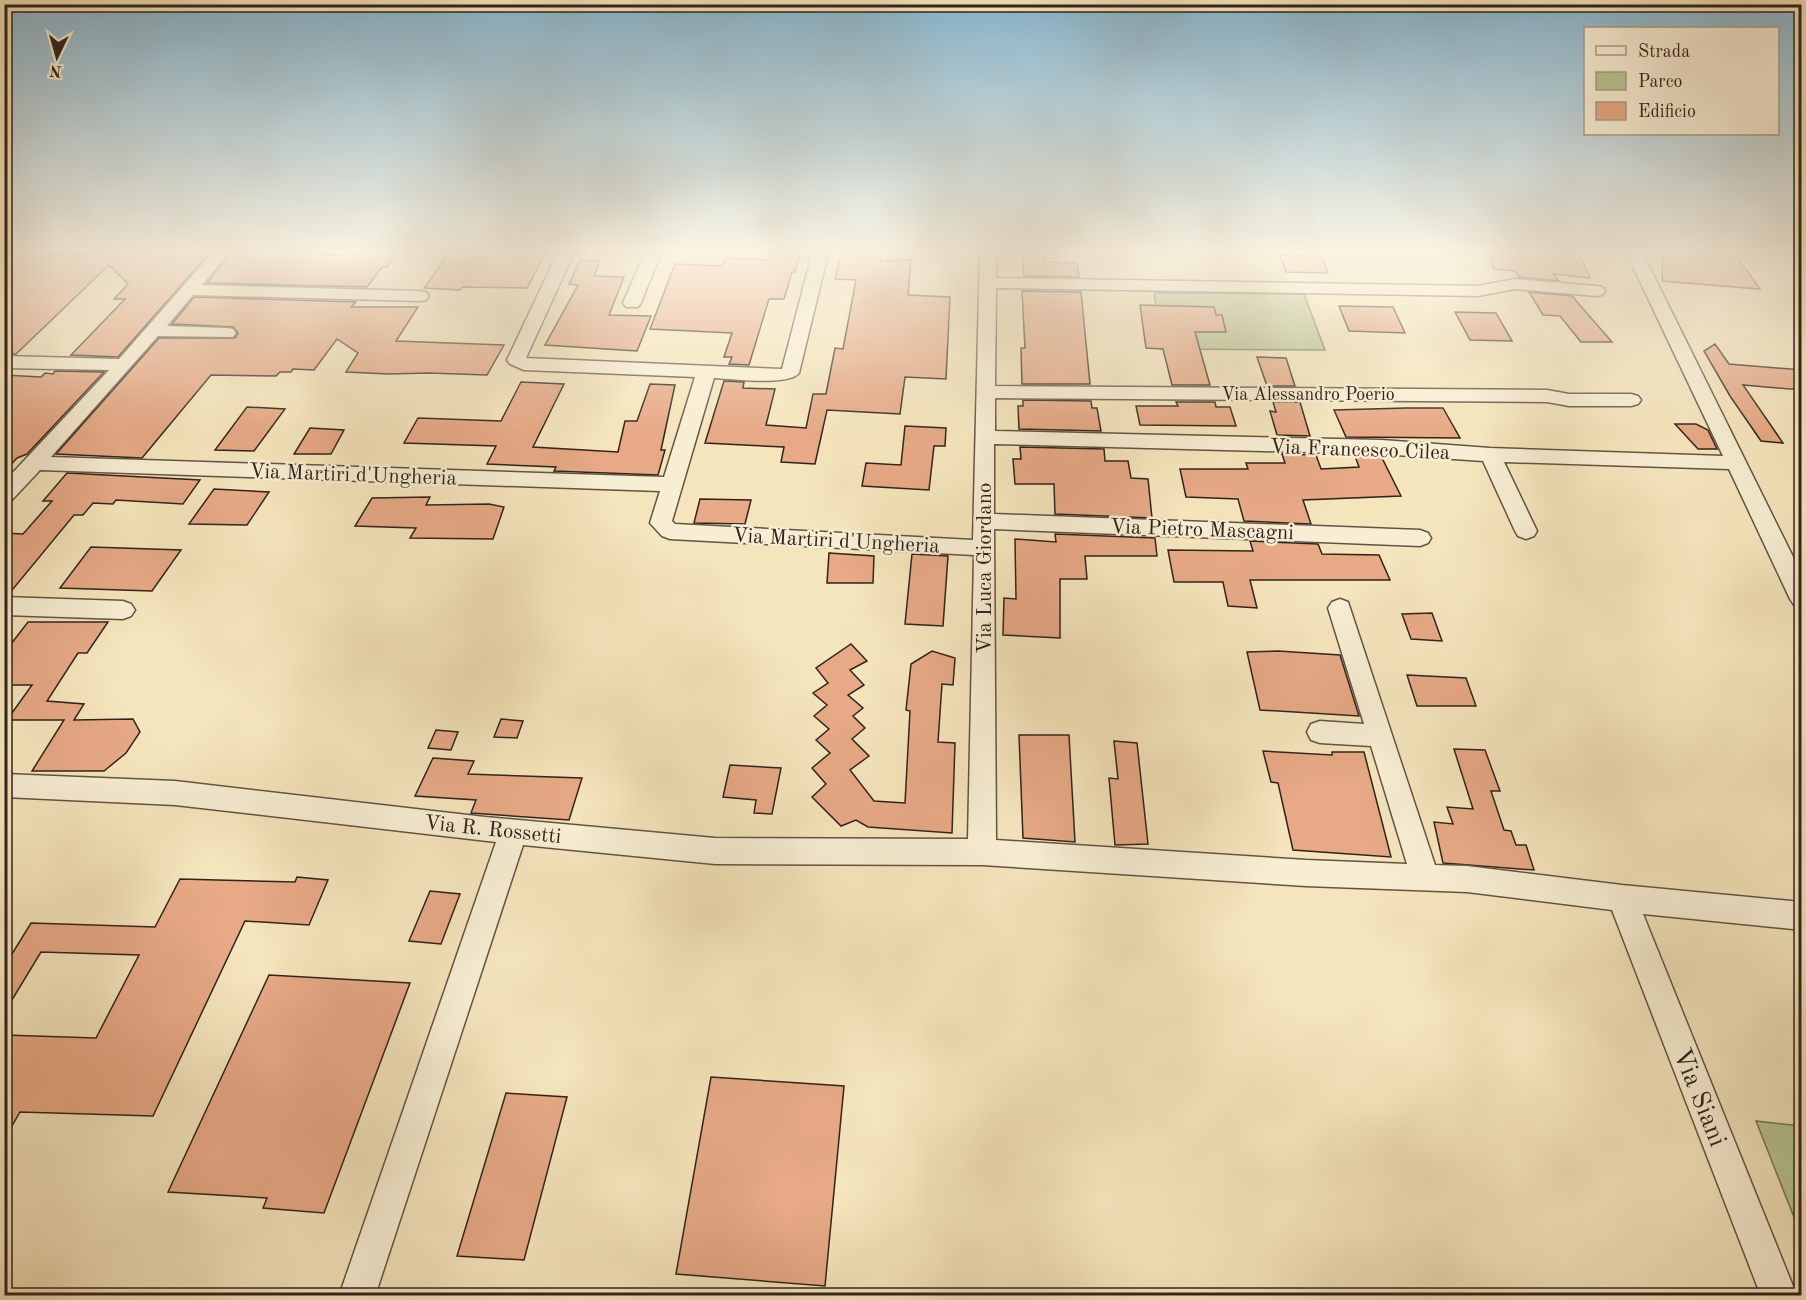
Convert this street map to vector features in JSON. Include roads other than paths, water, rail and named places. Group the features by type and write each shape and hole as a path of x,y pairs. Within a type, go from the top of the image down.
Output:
{"street":[{"path":"4,496 172,311"},
{"path":"539,311 516,359 517,362 784,375 790,373 805,311"},
{"name":"Via Luca Giordano","path":"982,852 986,311"},
{"path":"1662,311 1802,599"},
{"path":"154,332 226,333"},
{"path":"4,362 124,366"},
{"name":"Via Martiri d'Ungheria","path":"706,372 661,523 670,531 984,548"},
{"name":"Via Alessandro Poerio","path":"985,392 1547,396 1569,400 1631,400"},
{"name":"Via Francesco Cilea","path":"984,437 1382,447 1490,455 1736,463"},
{"path":"1490,455 1526,531"},
{"name":"Via Martiri d'Ungheria","path":"34,463 672,484"},
{"name":"Via Pietro Mascagni","path":"983,521 1420,538"},
{"path":"4,606 123,610"},
{"path":"1340,608 1425,877"},
{"path":"1320,732 1381,736"},
{"name":"Via R. Rossetti","path":"4,785 175,793 513,832 715,851 982,852 1306,873 1467,879 1622,898 1802,916"},
{"path":"357,1296 513,832"},
{"name":"Via Siani","path":"1622,898 1779,1296"}]}
